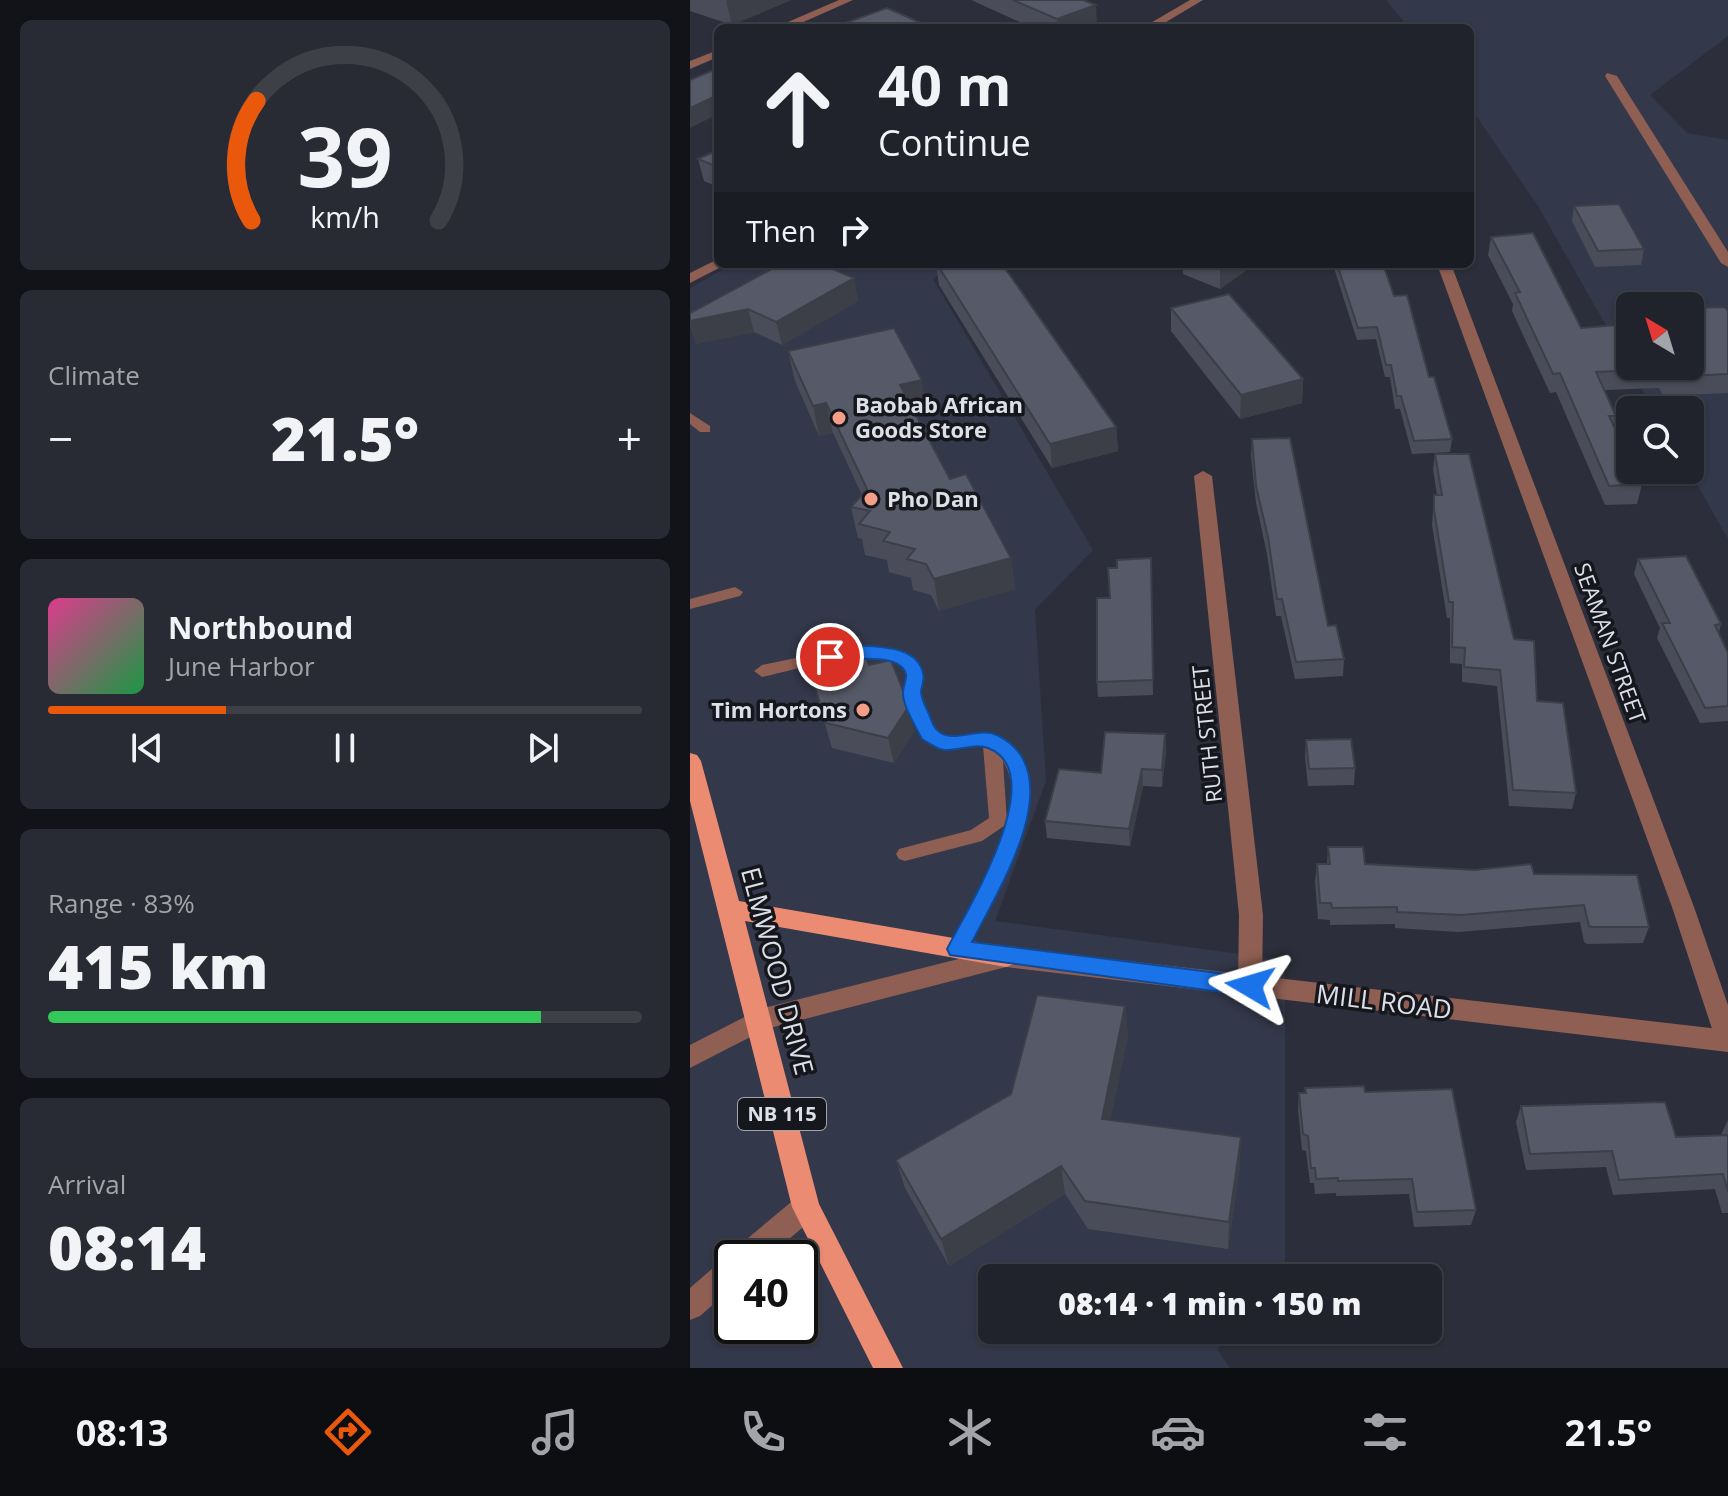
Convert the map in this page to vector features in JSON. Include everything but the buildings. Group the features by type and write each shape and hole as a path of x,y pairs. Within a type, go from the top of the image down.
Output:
{"main road":[{"name":"ELMWOOD DRIVE","path":"690,761 760,1020 806,1207 888,1368"},
{"path":"730,909 1006,957"}],"street":[{"path":"790,24 848,0"},
{"path":"1158,24 1198,0"},
{"path":"690,65 714,55"},
{"path":"1611,76 1728,263"},
{"path":"690,279 714,265"},
{"name":"SEAMAN STREET","path":"1445,268 1683,907 1728,1041"},
{"name":"RUTH STREET","path":"1203,476 1251,915 1250,986"},
{"name":"MILL ROAD","path":"690,1057 760,1020 1006,957 1728,1041"},
{"path":"767,1240 806,1207"},
{"path":"690,1306 714,1285"}],"lane":[{"path":"690,417 705,429"},
{"path":"690,604 735,592"},
{"path":"762,671 855,651 897,656 912,665 916,677 911,694 929,734 944,743 990,740 1011,754 1020,777 1020,806 1011,845 958,949"},
{"path":"905,854 976,836 998,821 994,754 990,740"}],"shaded area":[{"path":"1386,0 1728,0 1728,36 1650,95 1687,133 1728,140 1728,539 1697,484 1704,484 1704,396 1646,396 1637,380 1704,380 1704,292 1616,292 1616,343 1538,206 1474,113 1474,24 1406,24"},
{"path":"725,268 948,268 933,279 1093,550 1035,610 1046,781 995,921 1285,960 1285,1264 978,1264 978,1344 1223,1344 1217,1349 1230,1368 690,1368 690,288"}],"place":[{"name":"Baobab African Goods Store","path":"839,418"},
{"name":"Pho Dan","path":"871,499"},
{"name":"Tim Hortons","path":"863,710"}],"route":[{"path":"830,657 855,651 877,651 897,656 912,665 916,677 911,694 929,734 944,743 990,740 1011,754 1020,777 1020,806 1011,845 958,949 1250,986"}]}
